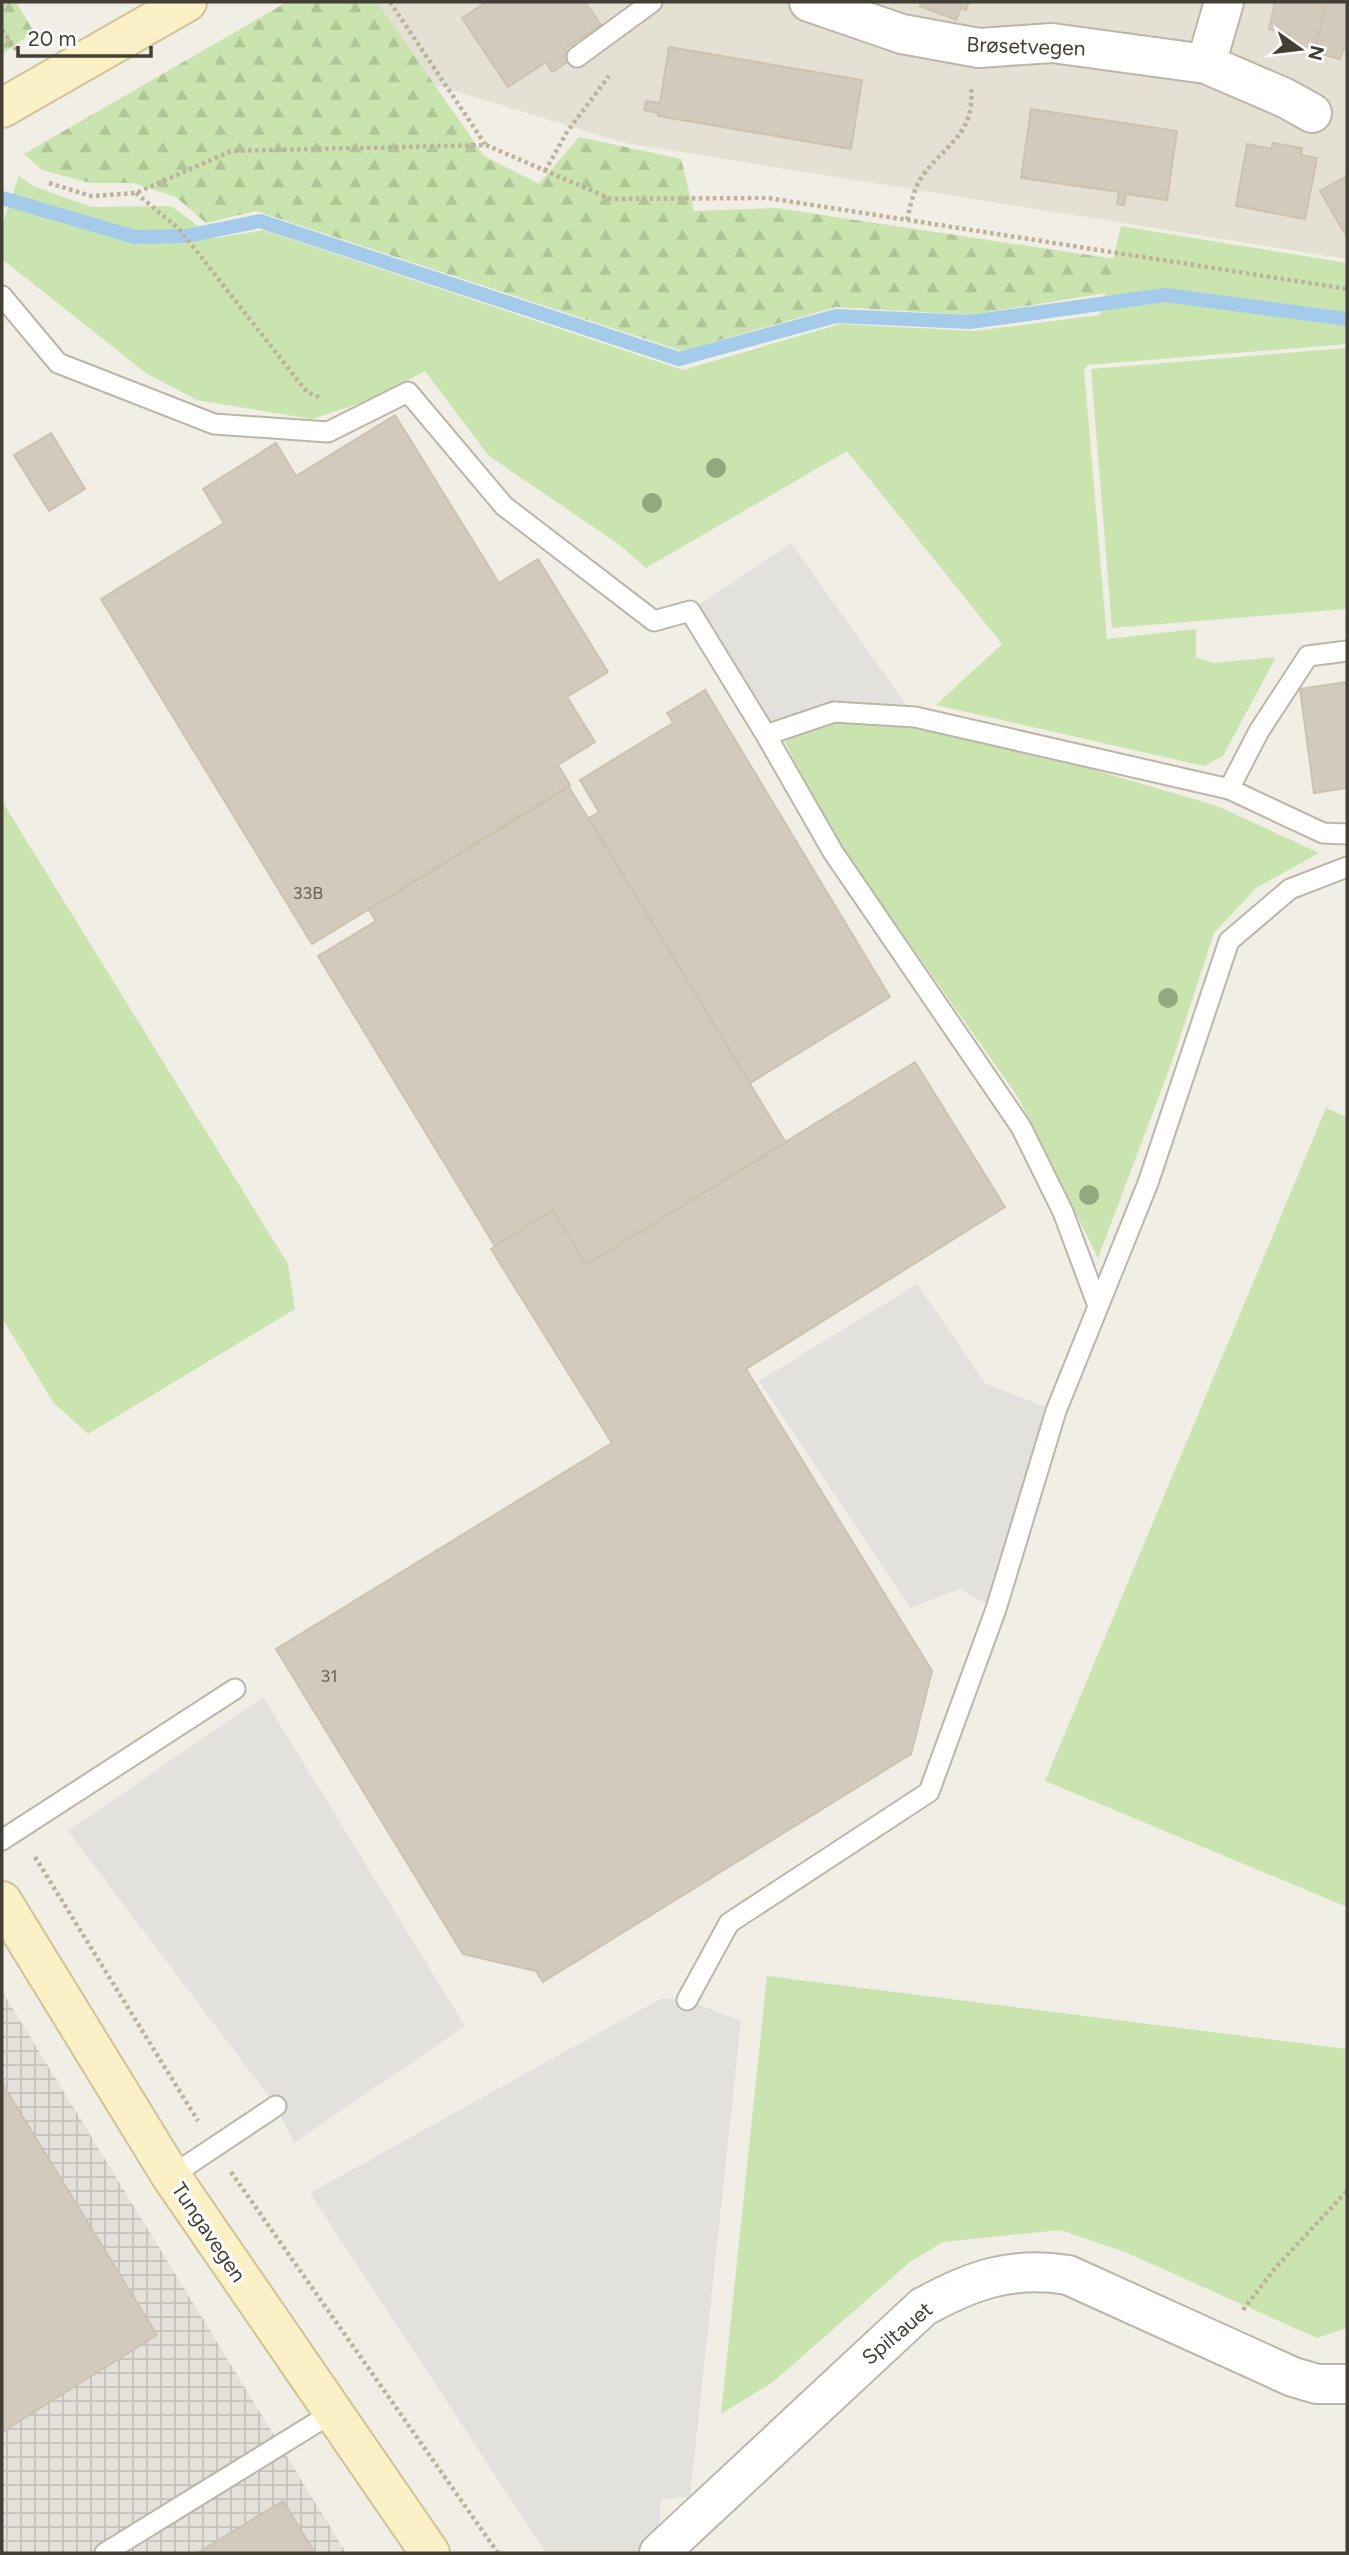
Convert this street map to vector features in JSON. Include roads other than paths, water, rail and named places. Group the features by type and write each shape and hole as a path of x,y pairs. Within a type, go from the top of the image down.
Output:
{"street":[{"path":"2,108 187,2"},
{"name":"Brøsetvegen","path":"809,2 902,34 979,48 1052,43 1206,64 1285,98 1312,113"},
{"path":"1206,64 1224,2"},
{"name":"Tungavegen","path":"2,1901 171,2176 430,2553"},
{"name":"Spiltauet","path":"659,2553 923,2307 962,2285 1003,2274 1045,2271 1068,2275 1305,2381 1317,2384 1347,2384"}],"lane":[{"path":"577,57 652,2"},
{"path":"2,296 58,363 214,424 328,432 408,392 503,506 654,621 690,611 833,852 1021,1128 1063,1212 1098,1306"},
{"path":"1229,789 1258,731 1308,656 1347,651"},
{"path":"766,735 834,712 915,717 1229,789 1323,833 1347,834"},
{"path":"687,2000 729,1923 929,1792 996,1609 1056,1411 1148,1183 1229,941 1290,889 1347,867"},
{"path":"10,1835 235,1689"},
{"path":"171,2176 276,2106"},
{"path":"105,2553 332,2413"}],"waterway":[{"path":"2,198 135,237 186,236 260,221 679,359 836,316 970,322 1165,295 1347,319"}]}
